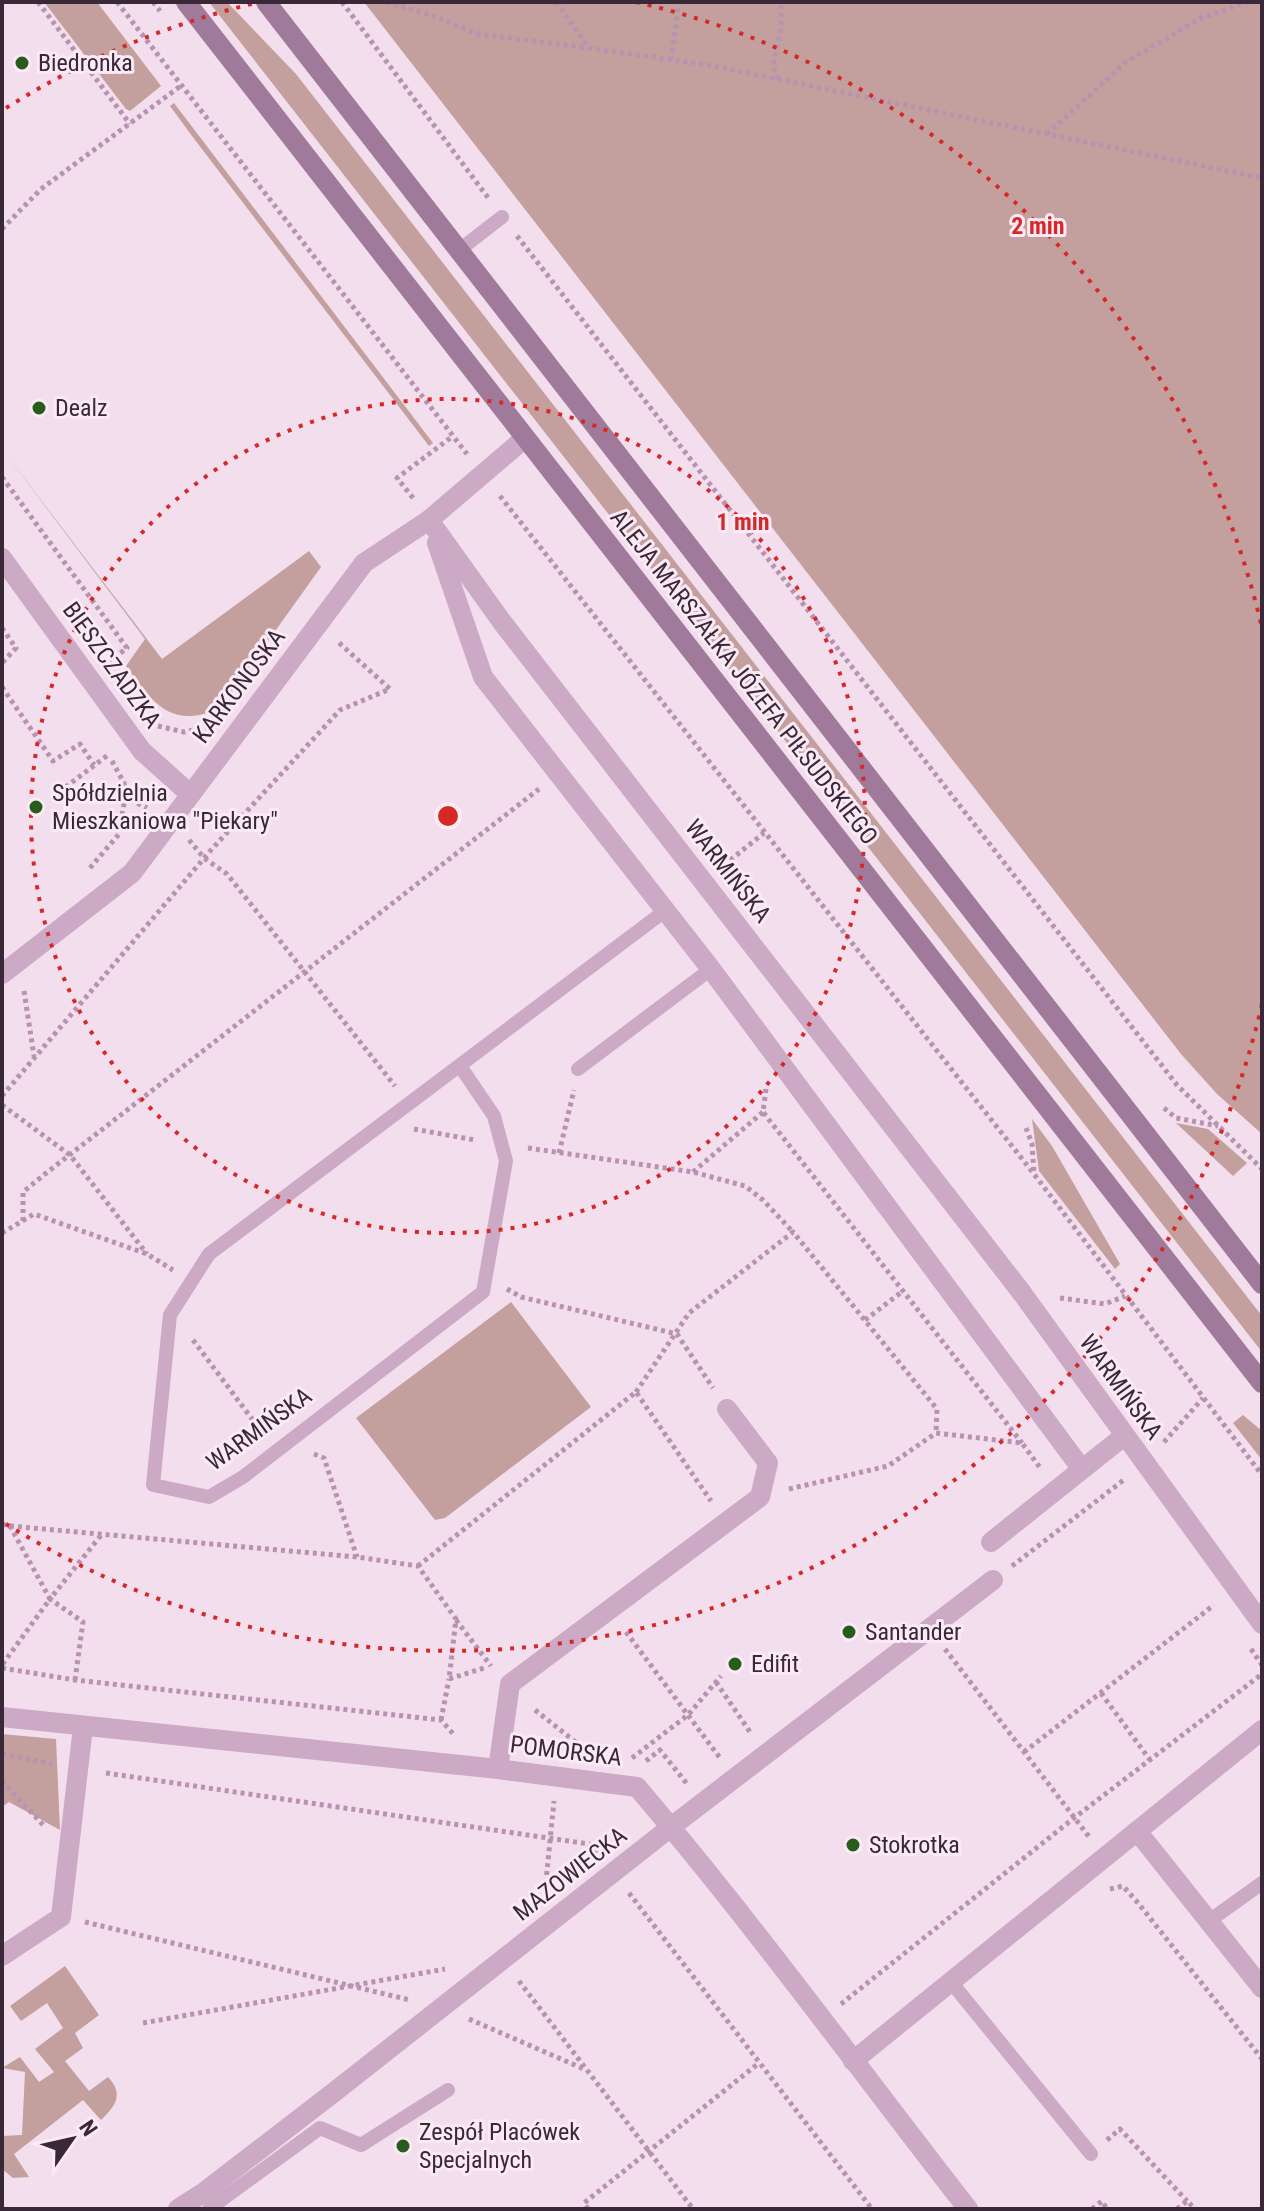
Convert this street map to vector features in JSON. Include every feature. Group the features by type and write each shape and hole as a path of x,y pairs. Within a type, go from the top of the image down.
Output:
{"street":[{"name":"ALEJA MARSZAŁKA JÓZEFA PIŁSUDSKIEGO","path":"186,2 1262,1383"},
{"name":"ALEJA MARSZAŁKA JÓZEFA PIŁSUDSKIEGO","path":"266,2 1262,1284"},
{"name":"KARKONOSKA","path":"2,974 132,873 364,563 429,520 525,438"},
{"path":"429,520 483,677 711,969 1081,1468"},
{"name":"WARMIŃSKA","path":"429,520 502,622 1022,1293 1262,1624"},
{"name":"BIESZCZADZKA","path":"2,558 142,751 190,794"},
{"path":"499,1761 509,1687 760,1497 768,1463 727,1409"},
{"path":"991,1542 1124,1436"},
{"name":"MAZOWIECKA","path":"178,2209 333,2093 671,1827 993,1580"},
{"name":"POMORSKA","path":"2,1717 83,1727 499,1761 637,1787 748,1920 968,2209"},
{"path":"2,1956 61,1917 83,1727"},
{"path":"853,2061 1262,1730"},
{"path":"1137,1831 1262,1988"}],"lane":[{"path":"458,251 502,217"},
{"name":"WARMIŃSKA","path":"460,1066 494,1116 506,1161 483,1292 243,1477 209,1497 153,1485 172,1312 209,1254 666,910"},
{"path":"578,1069 711,969"},
{"path":"1209,1921 1262,1883"},
{"path":"951,1982 1091,2154"},
{"path":"209,2209 320,2128 361,2145 448,2090"}],"path":[{"path":"38,2 130,124"},
{"path":"117,2 483,475 1034,1174 1262,1475"},
{"path":"342,2 502,217 1177,1085 1262,1169"},
{"path":"386,2 434,16 477,34 671,60 1262,178"},
{"path":"556,2 589,48"},
{"path":"671,60 679,2"},
{"path":"778,80 773,66 781,29 781,2"},
{"path":"1047,134 1126,62 1201,18 1248,2"},
{"path":"2,229 41,189 182,85"},
{"path":"403,508 414,500 397,478 453,436"},
{"path":"2,477 127,648 106,663"},
{"path":"2,1096 204,858 340,710 390,689 318,626"},
{"path":"2,628 16,648 2,663"},
{"path":"2,687 53,761 80,744 94,765"},
{"path":"151,721 163,728 184,732 212,724"},
{"path":"101,743 124,783 125,797"},
{"path":"59,792 108,755"},
{"path":"23,1221 23,1192 559,773"},
{"path":"703,882 764,833"},
{"path":"204,858 227,874 400,1092"},
{"path":"559,1153 578,1069"},
{"path":"693,1172 763,1112 767,1078"},
{"path":"2,1105 70,1155 147,1254"},
{"path":"399,1111 414,1130 693,1172 745,1186 793,1232 937,1409 936,1433"},
{"path":"763,1112 1056,1489"},
{"path":"1025,1123 1032,1144 1034,1174"},
{"path":"2,1233 34,1214 147,1254 192,1282"},
{"path":"418,1566 636,1392 689,1313 793,1232"},
{"path":"486,1278 521,1297 677,1334 727,1409"},
{"path":"865,1320 903,1291"},
{"path":"1022,1293 1105,1304 1125,1296"},
{"path":"172,1312 282,1447 324,1458 357,1557"},
{"path":"636,1392 726,1523"},
{"path":"763,1484 789,1490 888,1466 936,1433 1022,1443"},
{"path":"2,1524 357,1557 418,1566 509,1687 594,1757"},
{"path":"10,1526 50,1599 83,1622 75,1680"},
{"path":"102,1534 50,1599 2,1667 75,1680 441,1720 468,1751 499,1761"},
{"path":"1024,1752 1216,1603 1249,1607"},
{"path":"610,1610 735,1779"},
{"path":"441,1720 456,1619"},
{"path":"929,1629 1105,1857"},
{"path":"449,1679 491,1666"},
{"path":"838,2006 1074,1818 1262,1674"},
{"path":"630,1759 688,1715 721,1676"},
{"path":"716,1682 765,1755"},
{"path":"1101,1693 1150,1760"},
{"path":"641,1765 660,1750 703,1803"},
{"path":"2,1754 77,1769 589,1844 872,2209"},
{"path":"2,1781 68,1852"},
{"path":"541,1930 554,1801"},
{"path":"1109,1889 1123,1886 1262,2059"},
{"path":"61,1917 443,2007 586,2070"},
{"path":"588,2209 584,2203 759,2063"},
{"path":"1091,2154 1120,2129 1195,2209"},
{"path":"1092,2209 1102,2201 1107,2209"},
{"path":"1177,2209 1187,2201"}],"shaded area":[{"path":"44,2 97,2 161,86 130,111 126,109"},
{"path":"209,2 227,2 296,74 1262,1316 1262,1352"},
{"path":"364,2 1262,2 1262,1134 1217,1094 1181,1054"},
{"path":"174,103 433,443 429,446 195,140 170,106"},
{"path":"2,449 162,659 309,551 321,567 220,708 189,716 165,710 145,692 126,666 145,639"},
{"path":"1032,1119 1052,1146 1120,1264 1115,1269 1039,1171"},
{"path":"1176,1123 1208,1129 1247,1163 1233,1176"},
{"path":"511,1302 591,1407 445,1518 435,1520 356,1418"},
{"path":"1243,1415 1262,1431 1262,1460 1233,1423"},
{"path":"2,1734 56,1739 60,1830 9,1802 2,1807"},
{"path":"65,1966 99,2015 75,2033 83,2048 65,2061 89,2091 108,2077 116,2089 116,2100 101,2120 83,2100 14,2154 29,2177 13,2178 2,2169 2,2136 22,2135 25,2072 2,2068 20,2057 39,2082 54,2072 35,2049 63,2028 47,2003 21,2021 10,2006"}],"place":[{"name":"Biedronka","path":"22,63"},
{"name":"Dealz","path":"39,408"},
{"name":"Spółdzielnia Mieszkaniowa \"Piekary\"","path":"36,807"},
{"name":"Santander","path":"849,1632"},
{"name":"Edifit","path":"735,1664"},
{"name":"Stokrotka","path":"853,1845"},
{"name":"Zespół Placówek Specjalnych","path":"403,2146"}]}
